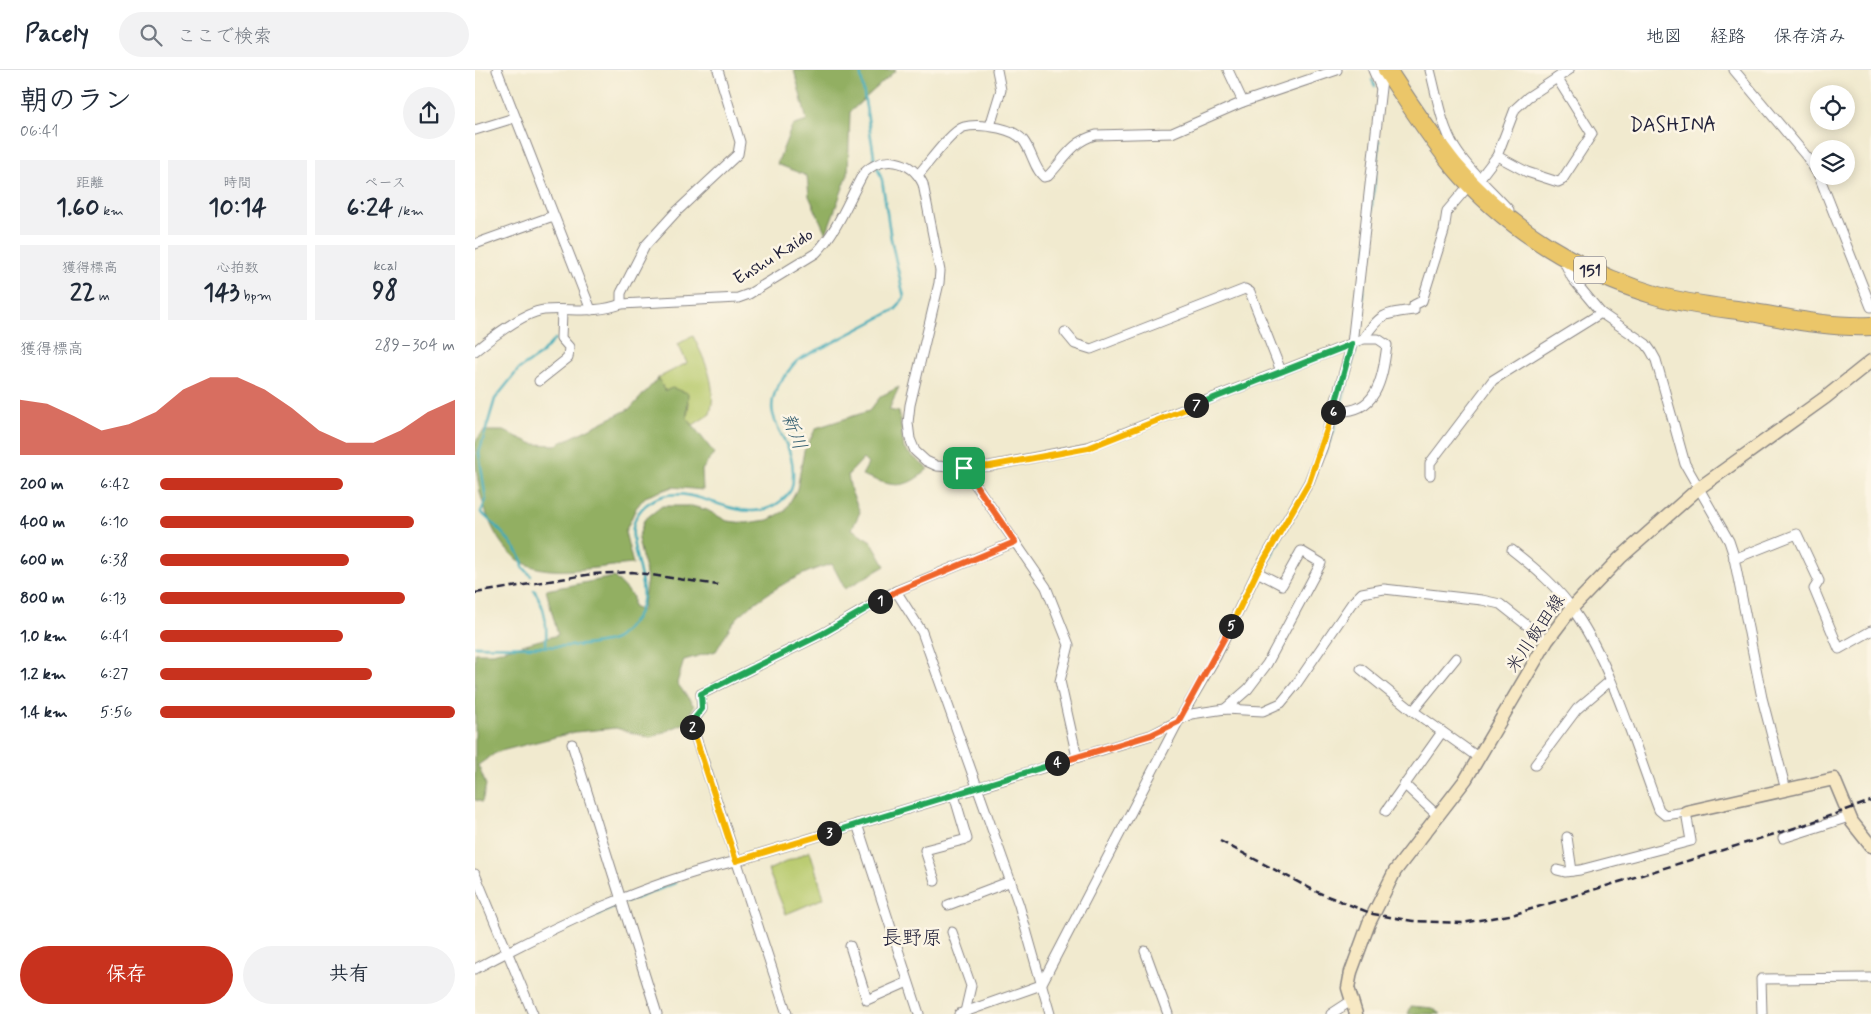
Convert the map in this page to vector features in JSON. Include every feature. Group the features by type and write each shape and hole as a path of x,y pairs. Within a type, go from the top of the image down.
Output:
{"highway":[{"name":"151","path":"1381,74 1434,139 1513,222 1561,255 1627,286 1694,304 1841,326 1871,326"}],"main road":[{"name":"米川飯田線","path":"1355,1014 1348,988 1351,972 1373,914 1405,855 1463,784 1547,641 1572,608 1619,558 1699,488 1819,402 1871,362"},
{"path":"1686,812 1834,779 1849,817 1871,846"}],"street":[{"path":"497,70 514,118 591,310"},
{"path":"621,304 621,292 645,246 675,213 738,154 740,142 718,70"},
{"path":"990,126 1001,90 997,70"},
{"path":"1228,70 1243,102"},
{"path":"1333,411 1355,411 1368,404 1383,377 1387,345 1378,339 1363,339 1088,448 990,466 964,468 937,466 926,461 915,450 910,439 910,405 939,283 940,270 926,194 919,175 956,133 964,127 990,126 1019,136 1033,156 1037,168 1044,177 1048,176 1057,163 1078,143 1087,138 1096,135 1172,133 1243,102 1337,70"},
{"path":"1430,70 1441,112 1455,147 1475,183"},
{"path":"1363,339 1378,318 1390,313 1414,310 1414,305 1422,301 1444,231 1447,211 1475,183 1497,156 1515,109 1528,97 1569,70"},
{"path":"1734,70 1810,162"},
{"path":"962,1013 1041,985 1178,722 1216,656 1257,572 1309,482 1333,411 1352,344 1381,74"},
{"path":"1497,156 1527,172 1558,182 1562,180 1592,134 1557,78"},
{"path":"475,130 514,118"},
{"name":"Enshu Kaido","path":"475,351 528,314 543,310 609,309 621,304 720,300 749,294 816,252 824,244 832,235 863,174 870,167 891,161 909,166 919,175"},
{"path":"1823,185 1871,307"},
{"path":"475,244 553,216"},
{"path":"1561,255 1572,278 1601,312 1646,344 1656,360 1685,464 1729,542 1761,692 1786,790"},
{"path":"1065,332 1075,344 1091,349 1245,289 1250,292 1281,371"},
{"path":"539,381 568,358 569,347 561,338 562,311"},
{"path":"1430,475 1429,463 1493,380 1601,312"},
{"path":"964,468 1046,587 1069,645 1060,682 1077,757"},
{"path":"1734,559 1797,534 1819,581 1814,589 1839,649 1871,631"},
{"path":"787,1014 691,723 702,709 701,694 822,634 897,591 1015,542"},
{"path":"1512,550 1549,581 1572,608 1587,632 1610,681 1659,810 1665,815 1686,812 1691,841 1572,871 1557,870"},
{"path":"1225,709 1248,689 1267,664 1321,563 1301,551 1282,585 1257,572"},
{"path":"475,970 508,952 621,900 703,869 736,861 1151,735 1191,714 1225,709 1263,712 1281,702 1295,686 1352,603 1363,594 1372,590 1432,593 1500,604 1547,641"},
{"path":"897,591 922,632 1011,881 1050,1014"},
{"path":"1413,711 1456,658"},
{"path":"1361,669 1413,711 1479,758"},
{"path":"1535,765 1577,709 1610,681"},
{"path":"1386,811 1442,732"},
{"path":"572,744 657,1014"},
{"path":"1404,784 1437,815"},
{"path":"935,881 925,850 967,839 954,795"},
{"path":"1783,838 1849,817"},
{"path":"857,824 919,1014"},
{"path":"1567,837 1572,871"},
{"path":"475,874 533,1014"},
{"path":"948,904 1011,881"},
{"path":"952,932 971,986 962,1013"},
{"path":"850,946 867,1000 908,982"},
{"path":"1145,951 1169,1014"},
{"path":"1762,1014 1761,979 1871,978"},
{"path":"1331,1014 1351,1001"}],"green space":[{"path":"794,70 896,70 850,112 848,174 826,234 809,196 807,176 777,164 792,126 807,121"},
{"path":"693,336 709,374 712,403 710,414 693,425 687,418 689,403 665,391 658,378 687,363 678,344"},
{"path":"658,378 665,391 672,388 688,393 687,418 714,453 702,470 703,490 672,487 645,497 636,508 625,532 633,564 580,570 557,570 537,568 520,561 505,547 492,526 481,496 477,477 475,450 475,443 479,437 484,431 504,431 533,444 556,445 631,408"},
{"path":"899,387 889,410 899,412 904,449 928,469 904,484 889,484 862,475 868,464 863,459 848,475 851,491 860,512 852,529 871,541 885,566 845,589 832,564 808,572 783,584 750,607 733,623 716,651 684,660 677,683 694,706 685,723 650,738 616,728 575,732 497,752 478,765 486,785 482,802 475,800 475,653 493,653 558,635 546,590 614,577 633,597 633,607 642,611 647,579 638,539 644,520 662,506 692,506 707,510 727,521 746,523 768,520 785,511 797,489 804,451 816,428 869,411 881,396"},
{"path":"810,851 824,898 786,914 768,870"},
{"path":"1411,1006 1433,1008 1441,1014 1408,1014"}],"waterway":[{"name":"新川","path":"860,70 875,162"},
{"path":"1372,80 1375,86"},
{"path":"1358,339 1379,141"},
{"name":"新川","path":"475,646 568,646 587,645 615,639 629,626 640,610 643,594 633,543 633,527 639,513 653,500 670,494 687,495 740,510 757,511 773,506 789,493 793,482 792,461 773,416 772,404 775,392 791,367 799,360 896,309 904,297 891,239 882,180 877,167"},
{"path":"531,576 523,567 519,553 500,530 481,512 486,500 479,453 495,399 519,369 540,355 555,339"},
{"path":"1341,406 1357,346"},
{"path":"1325,453 1334,431 1338,414"},
{"path":"1264,569 1280,540"},
{"path":"1247,603 1260,578"},
{"path":"534,590 545,616 546,645"},
{"path":"626,902 675,883"},
{"path":"548,937 619,905"}],"railway":[{"path":"475,593 592,574 632,572 718,585"},
{"path":"1220,841 1317,892 1373,914 1413,921 1462,923 1515,914 1804,825 1871,801"}],"district":[{"name":"DASHINA","path":"1673,124"},
{"name":"長野原","path":"912,937"}],"route":[{"path":"1352,344 1323,446 1309,482 1257,572 1216,656 1178,722 1151,735 736,861 691,723 702,709 701,694 822,634 897,591 1015,542 964,468 990,466 1088,448 1352,344"}]}
